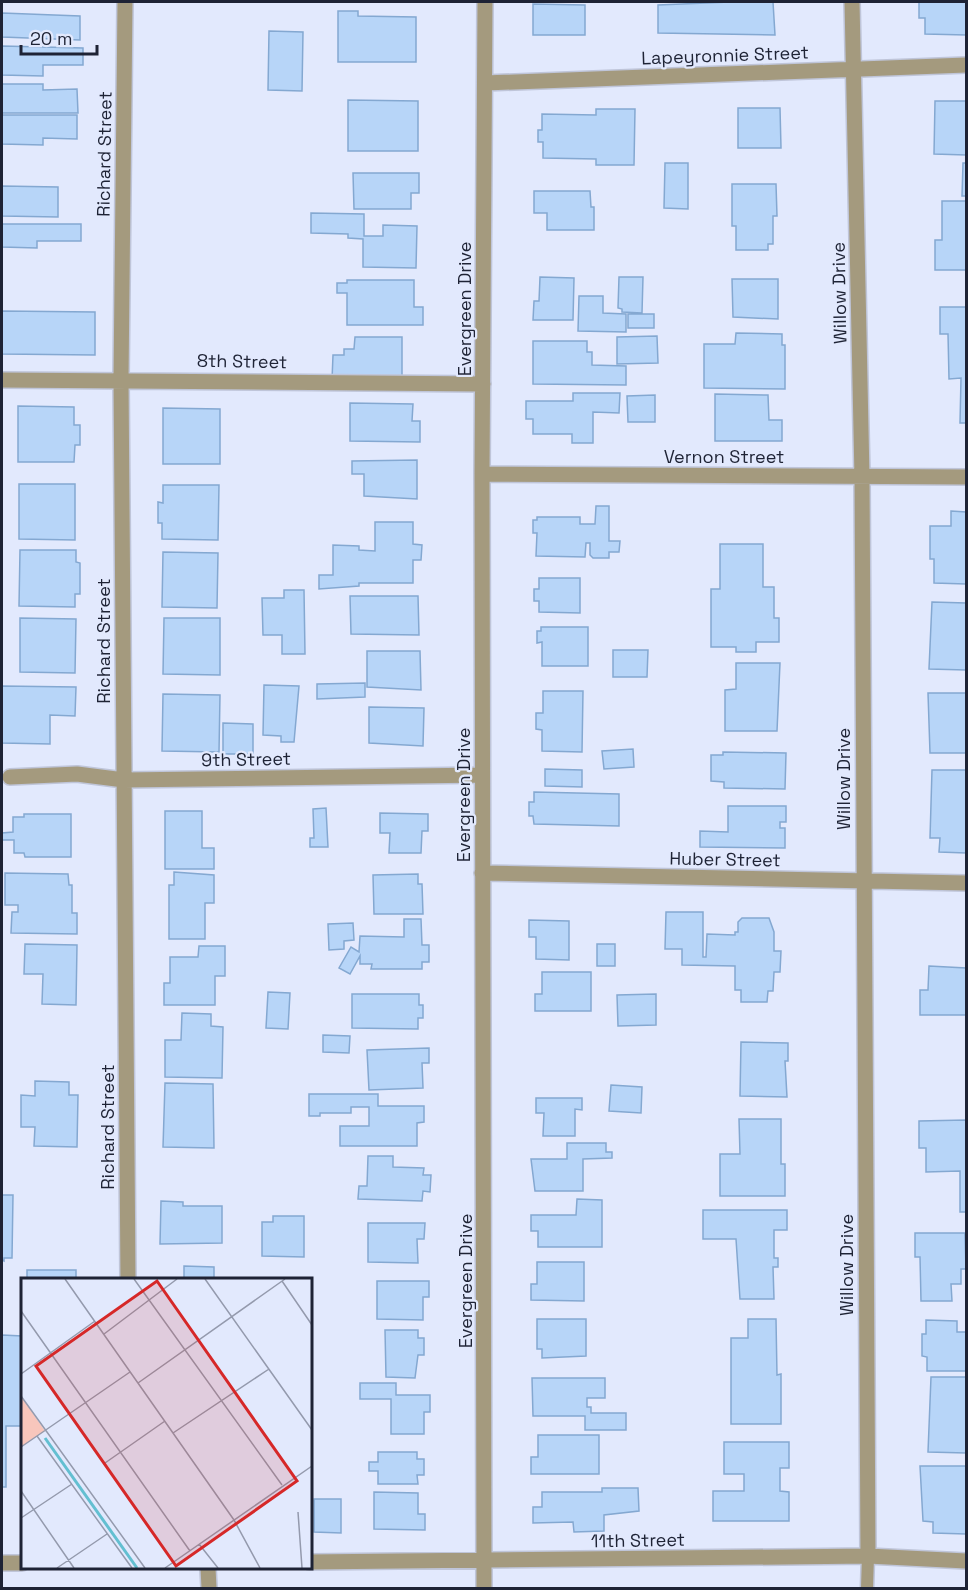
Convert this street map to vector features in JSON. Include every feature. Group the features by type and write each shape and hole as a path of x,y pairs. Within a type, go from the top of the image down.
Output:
{"street":[{"name":"Richard Street","path":"125,2 121,379 128,1278"},
{"name":"Evergreen Drive","path":"484,1588 482,474 485,2"},
{"name":"Willow Drive","path":"852,2 862,477 862,881 868,1556"},
{"name":"Lapeyronnie Street","path":"485,83 966,65"},
{"name":"8th Street","path":"2,380 121,379 483,384"},
{"name":"Vernon Street","path":"482,474 966,477"},
{"name":"9th Street","path":"10,777 77,774 123,780 482,775"},
{"name":"Huber Street","path":"482,873 966,883"},
{"name":"11th Street","path":"312,1562 485,1562 868,1556 966,1562"},
{"path":"2,1563 21,1563"},
{"path":"208,1569 209,1588"}],"lane":[{"path":"867,1588 868,1556"}],"building":[{"path":"773,2 775,35 658,33 658,5"},
{"path":"919,2 966,2 966,35 925,34 925,18 919,18"},
{"path":"533,4 585,5 585,35 533,35"},
{"path":"338,11 358,11 358,16 416,17 416,62 338,62"},
{"path":"2,13 80,16 80,40 2,37"},
{"path":"269,31 303,32 302,91 268,90"},
{"path":"2,46 83,48 83,65 43,65 43,76 2,75"},
{"path":"2,84 43,84 43,90 77,89 78,113 2,113"},
{"path":"348,100 418,101 418,151 348,151"},
{"path":"935,101 966,101 966,155 934,154"},
{"path":"738,108 780,108 781,148 738,148"},
{"path":"596,109 635,109 634,165 596,165 596,159 543,158 543,142 538,142 538,130 542,130 542,114 596,115"},
{"path":"2,115 77,115 77,139 43,138 43,145 2,144"},
{"path":"665,163 688,163 688,209 664,208"},
{"path":"963,163 966,163 966,196 962,196"},
{"path":"353,173 419,173 419,193 411,193 411,209 354,209"},
{"path":"732,184 776,184 777,216 773,216 773,244 768,244 768,250 736,250 736,226 732,226"},
{"path":"2,186 58,187 58,217 2,216"},
{"path":"534,191 590,191 591,207 594,207 594,230 547,230 547,213 534,213"},
{"path":"942,201 966,201 966,270 935,270 935,240 942,240"},
{"path":"311,213 364,214 364,236 383,236 383,225 417,226 416,268 363,267 363,239 348,238 348,234 311,233"},
{"path":"2,224 81,224 81,241 37,241 37,248 2,247"},
{"path":"540,277 574,278 573,320 533,320 534,301 539,301"},
{"path":"619,277 643,277 642,313 622,312 622,309 618,308"},
{"path":"732,279 778,279 778,319 733,317"},
{"path":"347,280 414,280 414,307 423,307 423,325 347,325 347,293 337,293 337,283 347,283"},
{"path":"579,296 603,296 603,313 626,314 626,332 578,331"},
{"path":"940,307 966,307 966,423 960,423 961,378 949,379 948,334 940,334"},
{"path":"2,311 95,312 95,355 2,354"},
{"path":"628,314 654,314 654,328 628,328"},
{"path":"736,333 782,334 782,345 785,345 785,389 704,388 704,344 735,344"},
{"path":"657,336 658,363 617,364 617,337"},
{"path":"355,337 402,337 402,381 332,380 333,355 344,355 344,349 354,349"},
{"path":"533,341 587,341 587,352 592,352 592,365 626,366 626,385 533,384"},
{"path":"573,393 620,393 619,413 593,412 593,443 572,443 572,434 533,434 533,419 526,419 526,401 573,401"},
{"path":"715,394 768,395 769,420 782,420 782,441 715,441"},
{"path":"655,395 655,422 628,422 627,396"},
{"path":"350,403 413,404 412,421 420,421 420,442 350,441"},
{"path":"18,406 74,407 74,425 80,425 80,445 75,445 74,462 18,462"},
{"path":"163,408 220,409 220,464 163,464"},
{"path":"417,460 417,499 364,496 364,474 352,474 352,461"},
{"path":"19,484 75,484 75,540 19,539"},
{"path":"163,485 219,485 218,540 162,539 162,523 158,523 158,502 163,503"},
{"path":"596,506 609,506 609,541 620,541 619,552 609,552 609,558 593,558 590,555 590,543 586,543 585,557 536,556 537,533 533,533 533,520 537,520 537,517 580,517 580,524 595,524"},
{"path":"951,511 966,512 966,584 934,583 934,559 930,559 930,526 951,526"},
{"path":"375,522 413,522 413,544 422,545 421,560 413,560 413,583 359,583 359,586 319,589 319,575 333,575 333,545 359,546 359,550 375,551"},
{"path":"720,544 763,544 763,587 774,587 774,618 779,618 779,642 756,642 756,652 736,652 736,647 711,647 711,589 720,589"},
{"path":"20,550 76,550 76,562 80,563 80,594 75,594 75,607 19,606"},
{"path":"163,552 218,553 217,608 162,607"},
{"path":"539,578 580,578 580,613 539,612 539,601 534,601 534,589 539,589"},
{"path":"284,590 304,590 305,654 282,654 282,635 263,635 262,598 284,598"},
{"path":"350,596 418,596 419,635 351,634"},
{"path":"932,602 966,603 966,670 929,669"},
{"path":"20,618 76,619 75,673 20,672"},
{"path":"164,618 220,618 220,675 163,674"},
{"path":"541,627 588,627 588,666 542,666 542,642 537,643 537,631 541,631"},
{"path":"613,650 648,650 647,677 613,677"},
{"path":"367,651 420,651 421,690 367,687"},
{"path":"736,663 780,663 777,731 725,731 725,690 736,689"},
{"path":"365,683 365,697 317,699 317,684"},
{"path":"264,685 299,686 294,742 281,742 281,736 263,735"},
{"path":"2,686 76,687 75,716 50,715 50,744 2,743"},
{"path":"543,691 583,691 582,752 542,751 542,730 536,729 536,713 543,713"},
{"path":"928,693 966,693 966,753 930,753"},
{"path":"163,694 220,695 219,752 162,751"},
{"path":"369,707 424,708 423,746 369,743"},
{"path":"223,723 253,724 253,754 223,754"},
{"path":"633,749 634,767 604,769 602,751"},
{"path":"723,752 786,753 785,789 724,788 724,782 711,781 711,755 723,755"},
{"path":"545,769 582,770 582,787 545,786"},
{"path":"932,770 966,770 966,853 939,852 940,838 930,838"},
{"path":"534,792 619,794 619,826 534,824 533,816 529,816 529,802 534,802"},
{"path":"728,806 786,806 786,822 780,822 780,828 785,828 785,848 700,847 700,831 728,832"},
{"path":"326,808 328,847 310,847 310,838 314,838 313,809"},
{"path":"165,811 202,811 202,848 214,848 214,869 165,869"},
{"path":"380,813 428,814 428,831 422,831 421,853 389,853 390,833 380,833"},
{"path":"24,814 71,814 71,857 25,857 24,853 14,853 14,840 2,840 2,833 13,832 13,817 24,817"},
{"path":"174,872 214,875 214,903 205,903 205,939 169,939 169,885 174,885"},
{"path":"5,873 68,874 69,885 72,885 72,913 77,913 77,934 11,933 12,912 18,912 18,905 5,905"},
{"path":"418,874 418,884 422,884 423,914 374,914 373,875"},
{"path":"666,912 703,912 703,957 706,957 707,934 735,935 735,932 738,932 738,922 742,918 769,918 774,932 774,951 781,951 780,972 774,972 773,991 768,991 767,1002 741,1002 741,990 735,990 735,966 682,965 682,949 665,949"},
{"path":"404,919 421,919 422,945 429,945 429,962 422,962 422,969 371,969 372,964 360,964 360,956 350,974 339,968 351,947 359,952 360,936 404,937"},
{"path":"529,920 569,921 569,960 536,959 536,937 529,937"},
{"path":"353,923 354,940 344,941 344,949 329,950 328,924"},
{"path":"25,944 77,945 76,1005 42,1004 43,974 24,974"},
{"path":"597,944 615,944 615,966 597,966"},
{"path":"199,946 225,946 225,976 215,976 215,1005 164,1005 164,983 170,983 170,957 198,957"},
{"path":"929,966 966,968 966,1015 920,1015 920,990 928,990"},
{"path":"542,972 591,972 591,1011 535,1011 535,994 542,994"},
{"path":"268,992 290,993 288,1029 266,1028"},
{"path":"352,994 419,994 419,1005 423,1005 423,1018 418,1018 418,1029 352,1028"},
{"path":"656,994 656,1025 618,1026 617,995"},
{"path":"182,1013 211,1014 211,1026 223,1027 222,1078 165,1077 165,1040 181,1040"},
{"path":"323,1035 350,1036 349,1053 323,1052"},
{"path":"741,1042 788,1043 788,1061 785,1061 787,1097 740,1096"},
{"path":"429,1048 429,1063 422,1063 423,1088 369,1090 367,1050"},
{"path":"35,1081 69,1082 69,1095 78,1095 77,1147 34,1146 35,1127 21,1127 21,1095 35,1096"},
{"path":"165,1083 213,1084 214,1148 163,1147"},
{"path":"611,1085 642,1087 641,1113 609,1111"},
{"path":"309,1094 378,1094 378,1106 424,1106 424,1122 417,1123 417,1146 340,1146 340,1126 369,1126 369,1107 351,1107 351,1113 320,1113 320,1116 309,1116"},
{"path":"536,1098 582,1098 582,1110 575,1109 575,1136 543,1136 544,1113 536,1113"},
{"path":"739,1119 781,1119 781,1164 785,1164 785,1196 720,1196 720,1154 740,1154"},
{"path":"966,1120 966,1212 960,1212 960,1171 926,1172 926,1148 919,1148 919,1121"},
{"path":"567,1143 606,1143 606,1152 612,1152 612,1158 583,1159 583,1191 535,1191 531,1159 567,1159"},
{"path":"368,1156 393,1156 393,1167 424,1168 423,1175 431,1175 430,1192 423,1191 422,1201 358,1199 359,1186 367,1186"},
{"path":"2,1195 13,1195 12,1258 4,1258 4,1261 2,1260"},
{"path":"577,1199 602,1200 602,1247 538,1247 538,1231 531,1231 531,1215 576,1215"},
{"path":"161,1201 183,1202 183,1206 222,1206 222,1243 160,1244"},
{"path":"703,1210 787,1210 787,1230 774,1230 774,1258 778,1258 778,1267 773,1267 774,1299 740,1299 736,1239 703,1239"},
{"path":"273,1216 304,1216 304,1257 262,1256 262,1222 273,1222"},
{"path":"368,1223 425,1223 424,1239 417,1239 418,1263 368,1262"},
{"path":"915,1233 965,1233 966,1269 961,1269 961,1284 951,1284 952,1301 921,1301 920,1257 915,1257"},
{"path":"537,1262 584,1262 584,1301 531,1300 531,1284 537,1284"},
{"path":"184,1266 214,1267 214,1278 184,1278"},
{"path":"27,1270 76,1270 76,1278 27,1278"},
{"path":"377,1281 429,1281 429,1297 423,1297 423,1320 377,1319"},
{"path":"537,1319 586,1319 586,1356 542,1358 542,1349 537,1349"},
{"path":"748,1319 776,1319 777,1375 781,1374 781,1424 731,1424 731,1338 748,1338"},
{"path":"926,1320 957,1321 957,1332 966,1332 966,1371 927,1371 927,1357 922,1356 922,1334 926,1334"},
{"path":"385,1330 418,1330 418,1338 424,1338 424,1355 418,1355 415,1378 386,1377"},
{"path":"2,1335 21,1336 21,1426 6,1426 6,1487 2,1487"},
{"path":"931,1377 966,1377 966,1453 928,1452"},
{"path":"532,1378 605,1378 605,1398 587,1398 587,1407 591,1407 591,1413 626,1413 626,1430 585,1430 585,1416 533,1416"},
{"path":"360,1383 396,1383 396,1395 430,1395 430,1412 424,1412 424,1434 391,1434 391,1399 360,1399"},
{"path":"538,1435 599,1435 599,1474 531,1474 531,1457 538,1457"},
{"path":"724,1442 789,1442 789,1468 780,1468 780,1491 789,1492 789,1521 713,1521 713,1491 744,1491 744,1474 724,1474"},
{"path":"378,1452 417,1452 417,1459 424,1459 424,1475 417,1475 418,1484 378,1484 378,1471 369,1471 369,1462 378,1462"},
{"path":"920,1466 966,1466 966,1534 933,1533 933,1522 923,1521"},
{"path":"602,1488 638,1488 639,1511 604,1515 604,1531 574,1532 573,1522 533,1523 533,1507 542,1507 542,1492 602,1492"},
{"path":"374,1492 418,1493 418,1514 425,1514 425,1530 374,1529"},
{"path":"314,1499 341,1499 341,1533 314,1532"}]}
